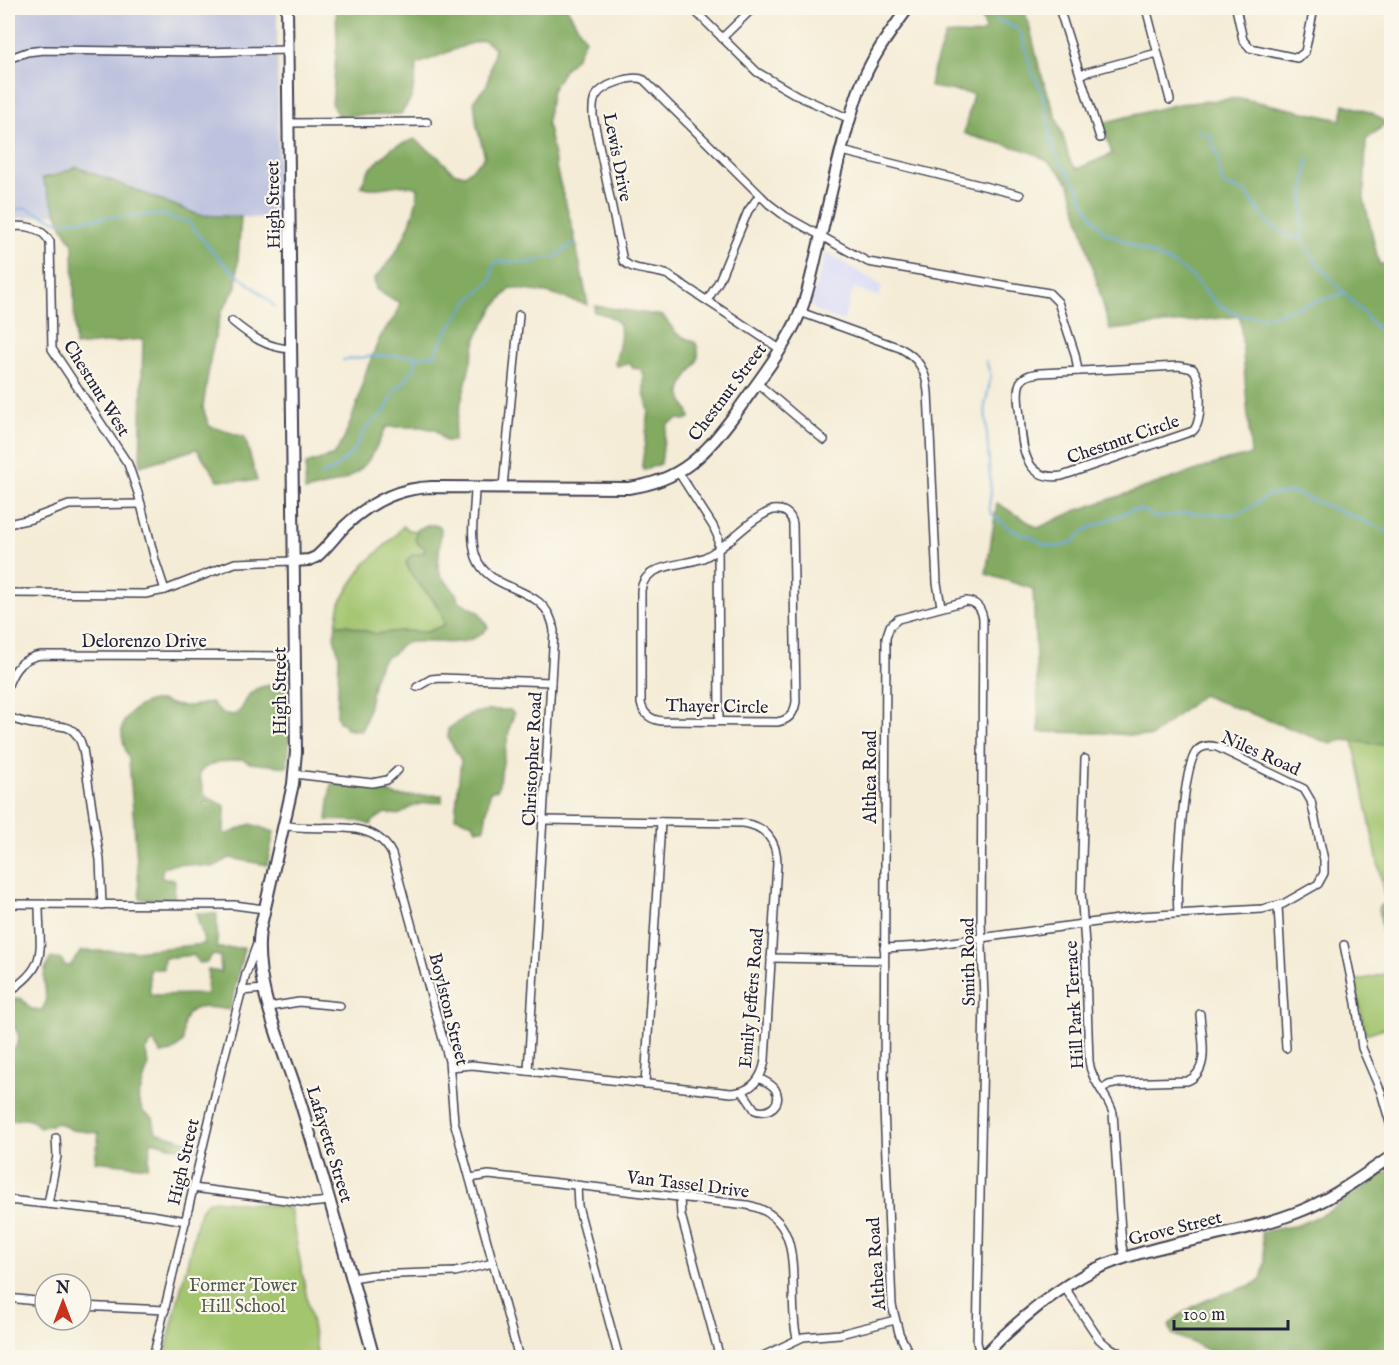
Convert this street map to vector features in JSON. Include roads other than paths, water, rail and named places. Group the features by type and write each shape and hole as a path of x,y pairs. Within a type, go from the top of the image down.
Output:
{"main road":[{"name":"High Street","path":"258,940 294,774 296,745 287,8"},
{"name":"Chestnut Street","path":"294,561 316,557 357,516 388,496 420,487 628,488 656,482 679,473 696,460 710,447 757,383 780,349 800,312 858,94 870,66 908,8"},
{"name":"Lafayette Street","path":"258,940 258,962 264,989 302,1105 374,1358"},
{"name":"Grove Street","path":"983,1357 1022,1320 1092,1271 1125,1258 1296,1213 1326,1199 1392,1156"}],"street":[{"path":"692,8 761,75 798,96 850,119"},
{"path":"722,38 753,8"},
{"path":"1059,8 1100,138"},
{"path":"1146,8 1170,100"},
{"path":"1236,8 1243,40 1250,48 1297,58 1305,52 1314,8"},
{"path":"8,58 22,53 44,50 205,52 288,50"},
{"path":"1080,74 1157,53"},
{"name":"Lewis Drive","path":"780,349 665,273 631,267 623,261 593,116 596,97 603,90 629,77 644,80 759,196 785,216 821,235"},
{"path":"288,123 427,122"},
{"path":"842,151 1020,195"},
{"path":"707,301 719,281 748,211 759,196"},
{"name":"Chestnut West","path":"8,227 34,228 42,232 50,242 52,349 128,464 141,504 154,560 165,590"},
{"path":"821,235 857,258 873,263 1052,294 1058,302 1075,354 1078,371"},
{"path":"800,312 900,348 914,357 923,368 928,392 937,583 941,606"},
{"path":"503,487 519,315"},
{"path":"232,321 263,343 291,349"},
{"name":"Chestnut Circle","path":"1179,366 1190,368 1196,372 1199,381 1198,426 1190,433 1114,457 1067,475 1053,477 1044,474 1029,464 1024,451 1019,386 1029,375 1078,371 1179,366"},
{"path":"757,383 824,441"},
{"path":"679,473 716,530 719,721"},
{"name":"Christopher Road","path":"475,487 474,541 478,561 492,577 532,597 546,609 554,631 528,1071"},
{"path":"8,524 69,506 141,504"},
{"name":"Thayer Circle","path":"780,510 791,517 794,527 794,709 790,716 781,721 719,721 654,720 643,710 641,699 641,591 644,580 655,571 702,558 770,512 780,510"},
{"path":"8,593 139,595 165,590 235,563 294,561"},
{"name":"Smith Road","path":"941,606 963,601 972,602 980,608 983,618 984,998 977,1342 978,1350 983,1357"},
{"name":"Althea Road","path":"911,1358 895,1320 890,1276 884,1123 886,638 888,629 896,621 941,606"},
{"name":"Delorenzo Drive","path":"8,685 20,664 27,659 41,655 296,656"},
{"path":"417,687 431,679 441,678 551,681"},
{"path":"8,717 30,723 66,726 78,736 83,749 99,852 102,905"},
{"name":"Niles Road","path":"884,948 916,947 1178,913 1262,909 1278,906 1315,886 1323,877 1324,860 1309,797 1304,789 1217,747 1200,748 1194,753 1185,790 1178,913"},
{"name":"Hill Park Terrace","path":"1085,759 1081,892 1089,1065 1093,1078 1111,1107 1114,1119 1122,1246 1125,1258"},
{"path":"294,774 372,783 387,780 398,771"},
{"name":"Emily Jeffers Road","path":"450,1067 472,1065 726,1093 743,1092 759,1078 765,1060 777,863 771,838 764,831 747,823 543,820"},
{"path":"645,1084 661,822"},
{"name":"Boylston Street","path":"283,825 365,830 380,837 390,849 397,865 450,1067 453,1115 519,1358"},
{"path":"8,904 234,905 264,909"},
{"path":"8,992 27,979 39,963 39,905"},
{"path":"1278,906 1286,1048"},
{"name":"High Street","path":"153,1358 241,991 258,940"},
{"path":"1344,945 1356,1003 1362,1048 1381,1092 1392,1130"},
{"path":"771,958 884,960"},
{"path":"241,991 264,989"},
{"path":"269,1007 299,1002 340,1006"},
{"path":"1101,1090 1114,1084 1187,1081 1196,1076 1201,1069 1202,1061 1200,1014"},
{"path":"743,1092 755,1110 765,1112 773,1108 777,1100 777,1092 759,1078"},
{"path":"48,1204 57,1156 56,1138"},
{"name":"Van Tassel Drive","path":"470,1178 485,1175 752,1206 766,1212 787,1235 791,1250 797,1338"},
{"path":"577,1186 578,1206 620,1358"},
{"path":"193,1188 309,1203 330,1201"},
{"path":"680,1198 681,1215 720,1358"},
{"path":"8,1200 186,1221"},
{"path":"352,1278 371,1275 448,1273 493,1263"},
{"path":"1065,1288 1099,1339 1130,1358"},
{"path":"8,1298 33,1301"},
{"path":"93,1307 165,1310"},
{"path":"759,1358 797,1338 840,1334 895,1320"}],"waterway":[{"path":"997,20 1016,28 1022,36 1046,107 1050,136 1057,158 1077,186 1090,213 1103,231 1177,266 1190,275 1217,304 1240,315 1265,317 1345,293 1392,345"},
{"path":"1198,129 1201,133 1211,135 1223,185 1246,192 1267,222 1289,237 1302,238 1316,262 1343,292"},
{"path":"1302,238 1308,159"},
{"path":"8,210 26,208 59,222 133,215 165,215 189,222 222,261 275,307"},
{"path":"320,476 333,470 352,453 365,429 385,411 395,391 407,379 414,368 416,359 420,356 435,355 453,321 469,300 491,280 495,262 526,263 554,258 571,245 579,246"},
{"path":"343,360 374,356 420,356"},
{"path":"986,361 991,376 985,406 991,513 1007,527 1045,545 1057,547 1068,544 1085,530 1131,510 1141,510 1158,518 1186,513 1233,514 1247,510 1268,495 1293,492 1376,526 1392,535"}],"park label":[{"name":"Former Tower Hill School","path":"243,1295"}]}
